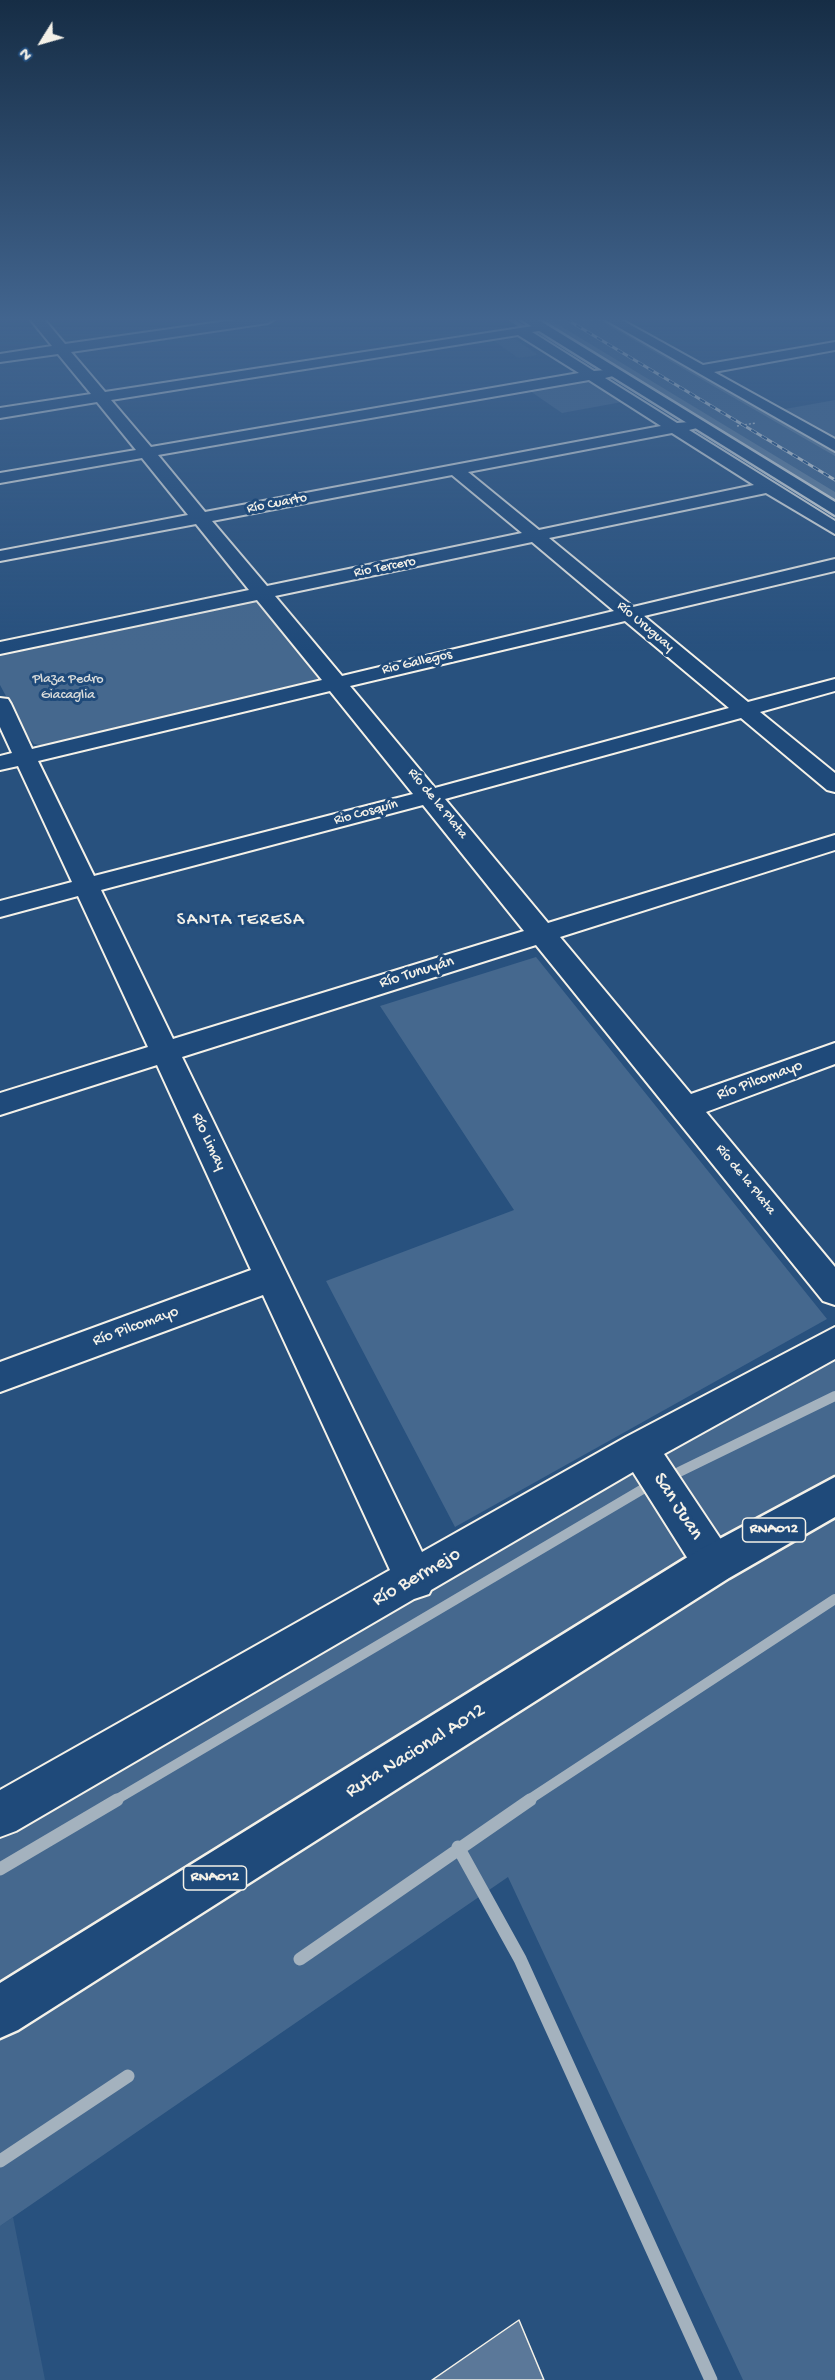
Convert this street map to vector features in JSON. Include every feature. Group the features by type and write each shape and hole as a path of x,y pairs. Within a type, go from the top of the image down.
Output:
{"main road":[{"path":"706,430 835,510"},
{"name":"Ruta Nacional A012","path":"0,2012 714,1564 835,1496"}],"street":[{"name":"Río de la Plata","path":"129,430 835,1291"},
{"path":"0,478 281,430"},
{"name":"Río Cuarto","path":"0,556 665,430"},
{"path":"679,430 835,529"},
{"path":"807,430 835,446"},
{"name":"Río Uruguay","path":"456,470 835,785"},
{"name":"Rio Tercero","path":"0,648 769,487"},
{"name":"Rio Gallegos","path":"12,760 835,565"},
{"name":"Rio Cosquín","path":"0,909 431,796 835,685"},
{"name":"Río Limay","path":"0,704 12,760 86,885 415,1580"},
{"name":"Río Tunuyán","path":"0,1104 835,842"},
{"name":"Río Pilcomayo","path":"685,1108 835,1053"},
{"name":"Río Pilcomayo","path":"0,1377 272,1277"},
{"name":"Río Bermejo","path":"0,1815 415,1580 639,1449 835,1342"},
{"name":"San Juan","path":"639,1449 714,1564"}],"shaded area":[{"path":"13,2217 45,2380 0,2380 0,2226"}],"green space":[{"path":"706,430 835,430 835,510"},
{"name":"Plaza Pedro Giacaglia","path":"262,598 326,681 44,746 34,744 28,737 0,685 0,650"},
{"path":"536,957 827,1319 455,1527 326,1281 514,1210 380,1006"},
{"path":"835,1342 835,2380 743,2380 508,1877 0,2226 0,1815"}],"building":[{"path":"519,2320 544,2380 432,2380"}],"waterway":[{"path":"723,430 835,499"},
{"path":"797,430 835,452"},
{"path":"679,1472 835,1396"},
{"path":"114,1801 648,1486"},
{"path":"527,1801 835,1599"},
{"path":"0,1869 117,1800"},
{"path":"459,1849 530,1800"},
{"path":"300,1959 459,1849"},
{"path":"459,1849 520,1959 711,2380"},
{"path":"0,2161 128,2076"}],"railway":[{"path":"752,430 835,480"}],"district":[{"name":"SANTA TERESA","path":"241,921"}]}
